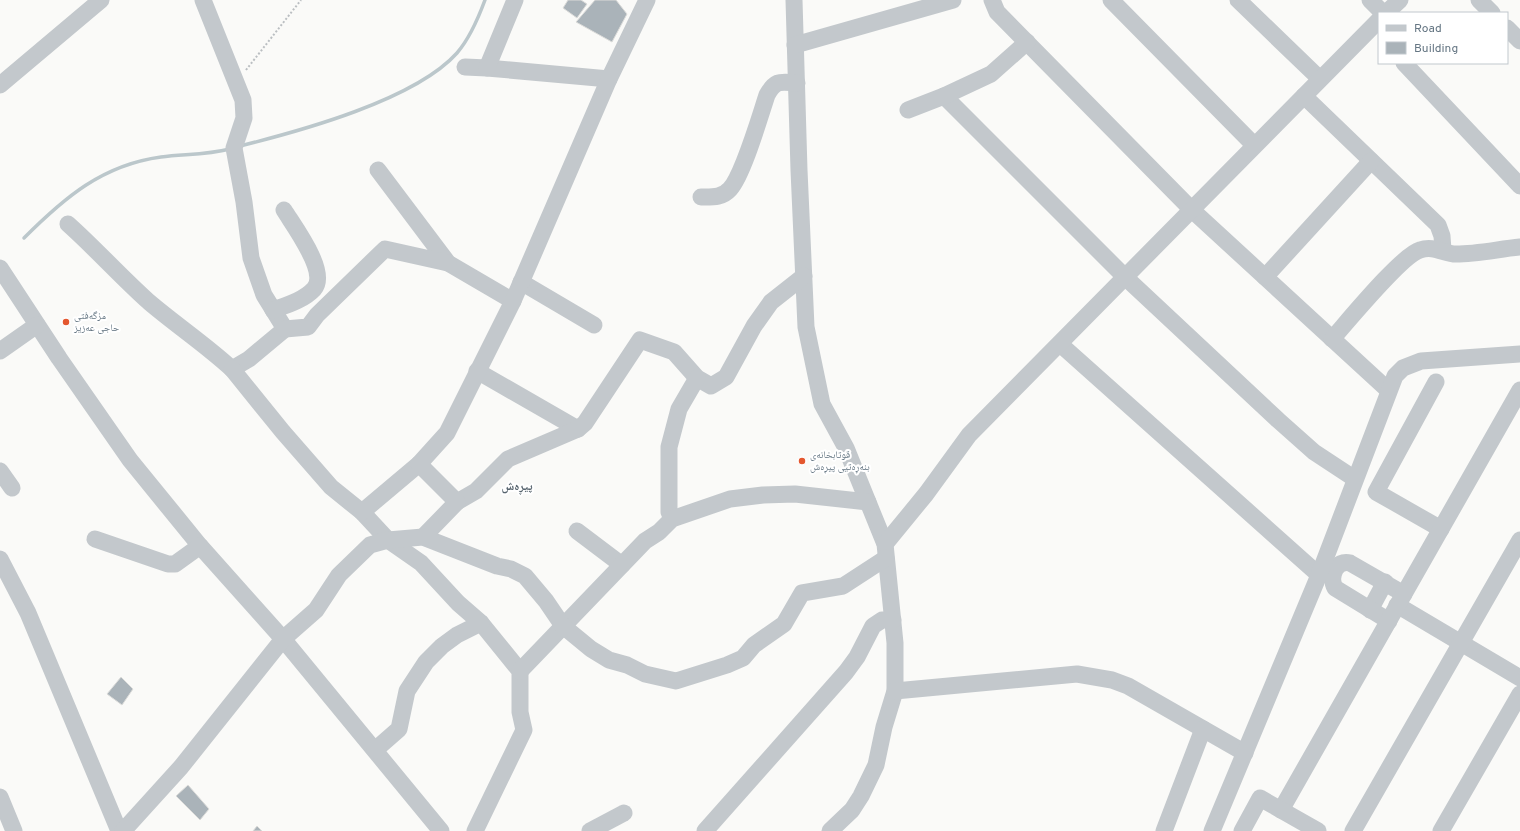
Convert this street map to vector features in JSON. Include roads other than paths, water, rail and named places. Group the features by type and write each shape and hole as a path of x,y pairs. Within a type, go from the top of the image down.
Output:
{"street":[{"path":"0,85 100,0"},
{"path":"203,0 237,81 243,100 244,118 234,148 234,155 244,202 251,258 264,295 285,329"},
{"path":"487,68 514,0"},
{"path":"362,512 419,464 447,433 513,301 609,79 647,0"},
{"path":"794,0 806,327 822,404 846,448 886,551 895,644 895,691 884,727 876,765 870,781 852,810 830,831"},
{"path":"898,15 907,0"},
{"path":"795,44 953,0"},
{"path":"992,0 997,12 1192,210 1388,390"},
{"path":"1111,0 1254,145"},
{"path":"1238,0 1320,79"},
{"path":"1370,0 1382,12"},
{"path":"1387,12 1400,0"},
{"path":"1480,0 1491,12"},
{"path":"123,831 180,767 283,639 316,610 340,575 352,561 370,545 388,540 423,537 497,566 511,569 525,576 546,601 563,626 591,650 609,660 627,665 645,674 676,681 727,665 743,658 754,645 784,624 802,593 843,586 886,551 970,434 1320,79 1376,28"},
{"path":"1508,29 1520,41"},
{"path":"908,110 944,96 991,74 1027,42"},
{"path":"1405,64 1520,186"},
{"path":"465,67 609,79"},
{"path":"701,197 719,197 730,190 738,177 767,95 772,85 779,82 797,83"},
{"path":"944,96 1125,277 1290,431 1314,452 1355,479"},
{"path":"1304,96 1438,225 1443,250"},
{"path":"1265,277 1371,162"},
{"path":"378,170 448,263"},
{"path":"273,310 293,303 306,295 315,288 318,282 312,255 284,210"},
{"path":"68,224 148,300 172,321 210,348 232,368 283,432 331,488 362,512 388,540 421,564 458,603 481,623 520,671 520,712 524,730 475,831"},
{"path":"1332,339 1410,255 1420,250 1428,248 1443,250 1454,254 1520,247"},
{"path":"232,368 248,359 285,329 308,327 317,315 385,249 448,263 513,301"},
{"path":"0,268 37,325 130,460 200,546 283,639 376,750 441,831"},
{"path":"423,537 457,502 476,491 508,459 578,430 585,423 640,340 674,352 697,378 710,386 726,377 754,326 771,302 804,276"},
{"path":"521,282 594,325"},
{"path":"0,351 37,325"},
{"path":"1060,344 1319,575"},
{"path":"1212,831 1319,575 1388,390 1398,372 1410,364 1421,361 1520,354"},
{"path":"478,371 578,430"},
{"path":"672,519 669,512 669,447 679,409 697,378"},
{"path":"1436,382 1376,492 1441,529"},
{"path":"1281,810 1520,390"},
{"path":"419,464 457,502"},
{"path":"0,471 12,488"},
{"path":"520,671 645,541 659,532 672,519 730,499 763,495 795,494 868,502"},
{"path":"577,531 622,565"},
{"path":"95,539 168,564 175,564 200,546"},
{"path":"1353,831 1520,540"},
{"path":"0,559 28,613 119,831"},
{"path":"1389,621 1334,588 1332,580 1334,571 1340,564 1347,562 1354,564 1385,582 1401,600 1461,643 1520,678"},
{"path":"1370,610 1385,582"},
{"path":"705,831 846,672 857,658 872,626 882,620 893,620"},
{"path":"376,750 399,729 407,691 426,662 442,646 458,635 481,623"},
{"path":"895,691 1077,674 1094,676 1128,686 1245,754"},
{"path":"1441,831 1520,694"},
{"path":"1164,831 1203,729"},
{"path":"0,797 14,831"},
{"path":"1242,831 1260,798 1318,831"},
{"path":"590,831 624,813"}],"waterway":[{"path":"240,146 293,132 355,112 414,85 438,70 457,53 473,28 485,0"},
{"path":"24,238 69,197 85,186 120,167 161,157 230,149"}],"place":[{"name":"مزگەفتی حاجی عەزیز","path":"66,322"},
{"name":"قوتابخانەی بنەڕەتیی پیڕەش","path":"802,461"}],"district":[{"name":"پیڕەش","path":"517,487"}]}
